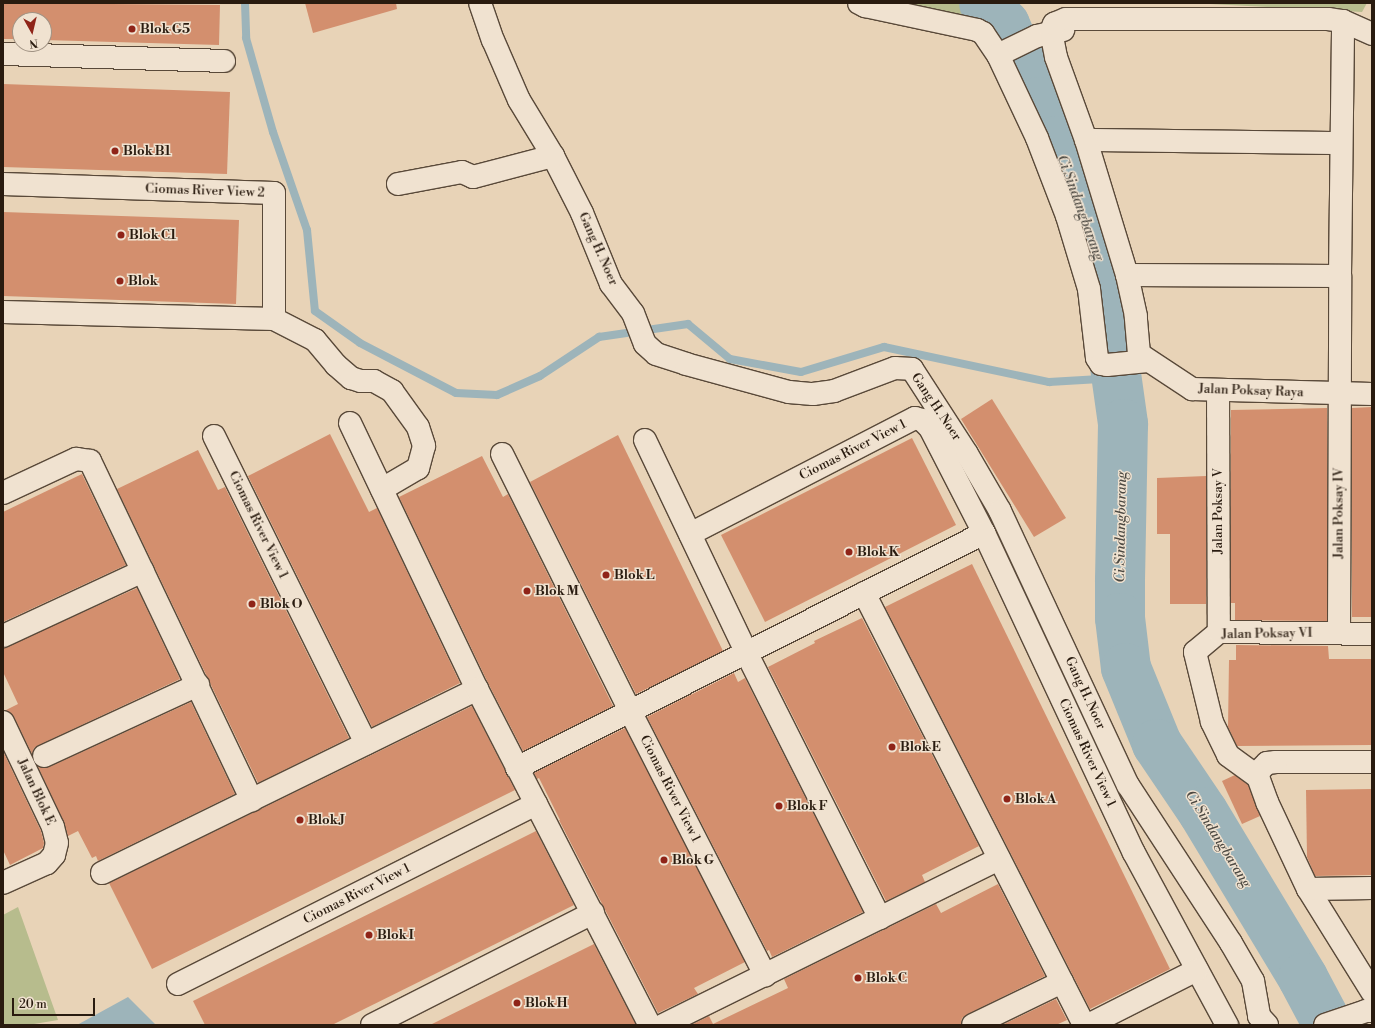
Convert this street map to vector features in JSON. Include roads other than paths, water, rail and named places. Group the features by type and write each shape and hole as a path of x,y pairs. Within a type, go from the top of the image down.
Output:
{"street":[{"name":"Gang H. Noer","path":"480,3 493,40 519,100 553,156 582,213 611,284 633,313 645,344 656,354 686,364 789,392 813,394 834,391 895,368 912,369 967,454 1000,511 1128,785 1231,943 1252,981 1259,1016 1267,1025"},
{"path":"859,3 865,6 978,30 984,33 1001,54 1037,138 1067,216 1089,289 1098,358 1101,364 1107,365 1144,358 1127,275 1086,140 1056,57 1051,31 1054,24 1066,19 1328,19 1343,21 1372,34"},
{"name":"Jalan Poksay IV","path":"1339,633 1339,393 1343,21"},
{"path":"1001,54 1037,36 1064,30 1054,24"},
{"path":"3,54 224,61"},
{"path":"1086,140 1341,143"},
{"path":"398,184 462,172 472,177 553,156"},
{"name":"Ciomas River View 2","path":"3,184 274,193 274,319"},
{"path":"1127,275 1340,276"},
{"path":"3,312 274,319 315,340 336,365 351,378 361,381 374,381 392,391 418,427 424,446 418,468 382,490"},
{"name":"Jalan Poksay Raya","path":"1144,358 1192,389 1372,394"},
{"name":"Jalan Poksay V","path":"1218,390 1219,632"},
{"name":"Ciomas River View 1","path":"690,534 915,418 922,420 930,428 984,533 1134,853 1227,1025"},
{"path":"350,423 476,689 650,1025"},
{"name":"Ciomas River View 1","path":"214,436 366,743"},
{"path":"645,440 746,652 880,918"},
{"name":"Ciomas River View 1","path":"502,454 630,711 765,975"},
{"path":"3,493 76,459 90,461 252,800"},
{"path":"517,768 984,533"},
{"path":"3,636 143,571"},
{"path":"864,593 1084,1025"},
{"name":"Jalan Poksay VI","path":"1258,777 1228,755 1212,722 1202,687 1195,652 1219,632 1372,634"},
{"path":"44,756 198,685"},
{"path":"102,873 476,689"},
{"name":"Jalan Blok E","path":"3,722 53,827 57,843 54,855 47,863 3,883"},
{"path":"1325,1025 1370,1005 1308,889 1267,802 1258,777 1259,771 1267,763 1276,762 1372,762"},
{"name":"Ciomas River View 1","path":"178,984 536,804"},
{"path":"663,1025 999,859"},
{"path":"1308,889 1372,888"},
{"path":"372,1025 593,913"},
{"path":"1088,1025 1197,970"},
{"path":"973,1025 1062,982"}],"water":[{"path":"128,997 156,1025 77,1025"}],"waterway":[{"path":"245,3 246,38 273,132 307,230 315,311 360,343 456,393 497,395 540,376 599,337 688,324 730,359 801,372 884,347 1049,382 1117,378"},
{"name":"Ci Sindangbarang","path":"984,3 1005,25 1056,141 1101,267 1123,424 1120,618 1126,668 1157,744 1203,812 1303,978 1328,1025"}],"place":[{"name":"Blok G5","path":"132,29"},
{"name":"Blok B1","path":"115,151"},
{"name":"Blok C1","path":"121,235"},
{"name":"Blok","path":"120,281"},
{"name":"Blok K","path":"849,552"},
{"name":"Blok L","path":"606,575"},
{"name":"Blok M","path":"527,591"},
{"name":"Blok O","path":"252,604"},
{"name":"Blok E","path":"892,747"},
{"name":"Blok A","path":"1007,799"},
{"name":"Blok F","path":"779,806"},
{"name":"Blok J","path":"300,820"},
{"name":"Blok G","path":"664,860"},
{"name":"Blok I","path":"369,935"},
{"name":"Blok C","path":"858,978"},
{"name":"Blok H","path":"517,1003"}]}
